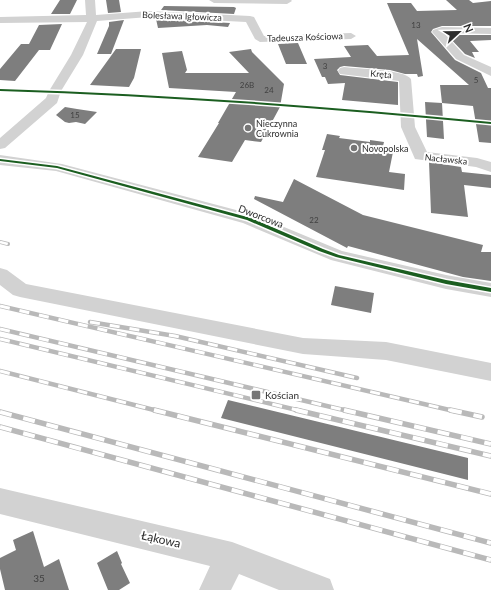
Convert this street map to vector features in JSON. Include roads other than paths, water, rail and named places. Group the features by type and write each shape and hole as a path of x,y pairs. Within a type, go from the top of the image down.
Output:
{"street":[{"path":"0,145 52,100 55,91 77,55 92,22 90,0"},
{"path":"214,0 287,1"},
{"name":"Bolesława Igłowicza","path":"92,18 149,14 250,19 260,39"},
{"path":"0,20 92,18"},
{"path":"491,31 442,30 437,32 460,57 491,72"},
{"name":"Tadeusza Kościowa","path":"260,39 351,36"},
{"name":"Kręta","path":"344,71 405,78 407,115"},
{"name":"Nacławska","path":"407,115 408,127 419,150 420,156 477,163 491,168"},
{"name":"Dworcowa","path":"0,160 57,167 115,182 249,219 338,256 446,282 491,290"},
{"path":"0,275 20,290 295,345 386,351 491,372"},
{"name":"Łąkowa","path":"0,502 232,557 319,590"},
{"path":"214,590 232,557"}],"railway":[{"path":"0,242 8,244"},
{"path":"0,306 454,411"},
{"path":"90,322 175,336 357,378"},
{"path":"0,329 348,411"},
{"path":"0,339 301,411"},
{"path":"0,371 157,411"},
{"path":"296,410 491,456"},
{"path":"344,410 491,444"},
{"path":"450,410 482,417"},
{"path":"157,411 491,494"},
{"path":"0,412 491,543"},
{"path":"0,427 491,560"}],"place":[{"name":"Nieczynna Cukrownia","path":"248,128"},
{"name":"Novopolska","path":"354,148"},
{"name":"Kościan","path":"256,395"}]}
